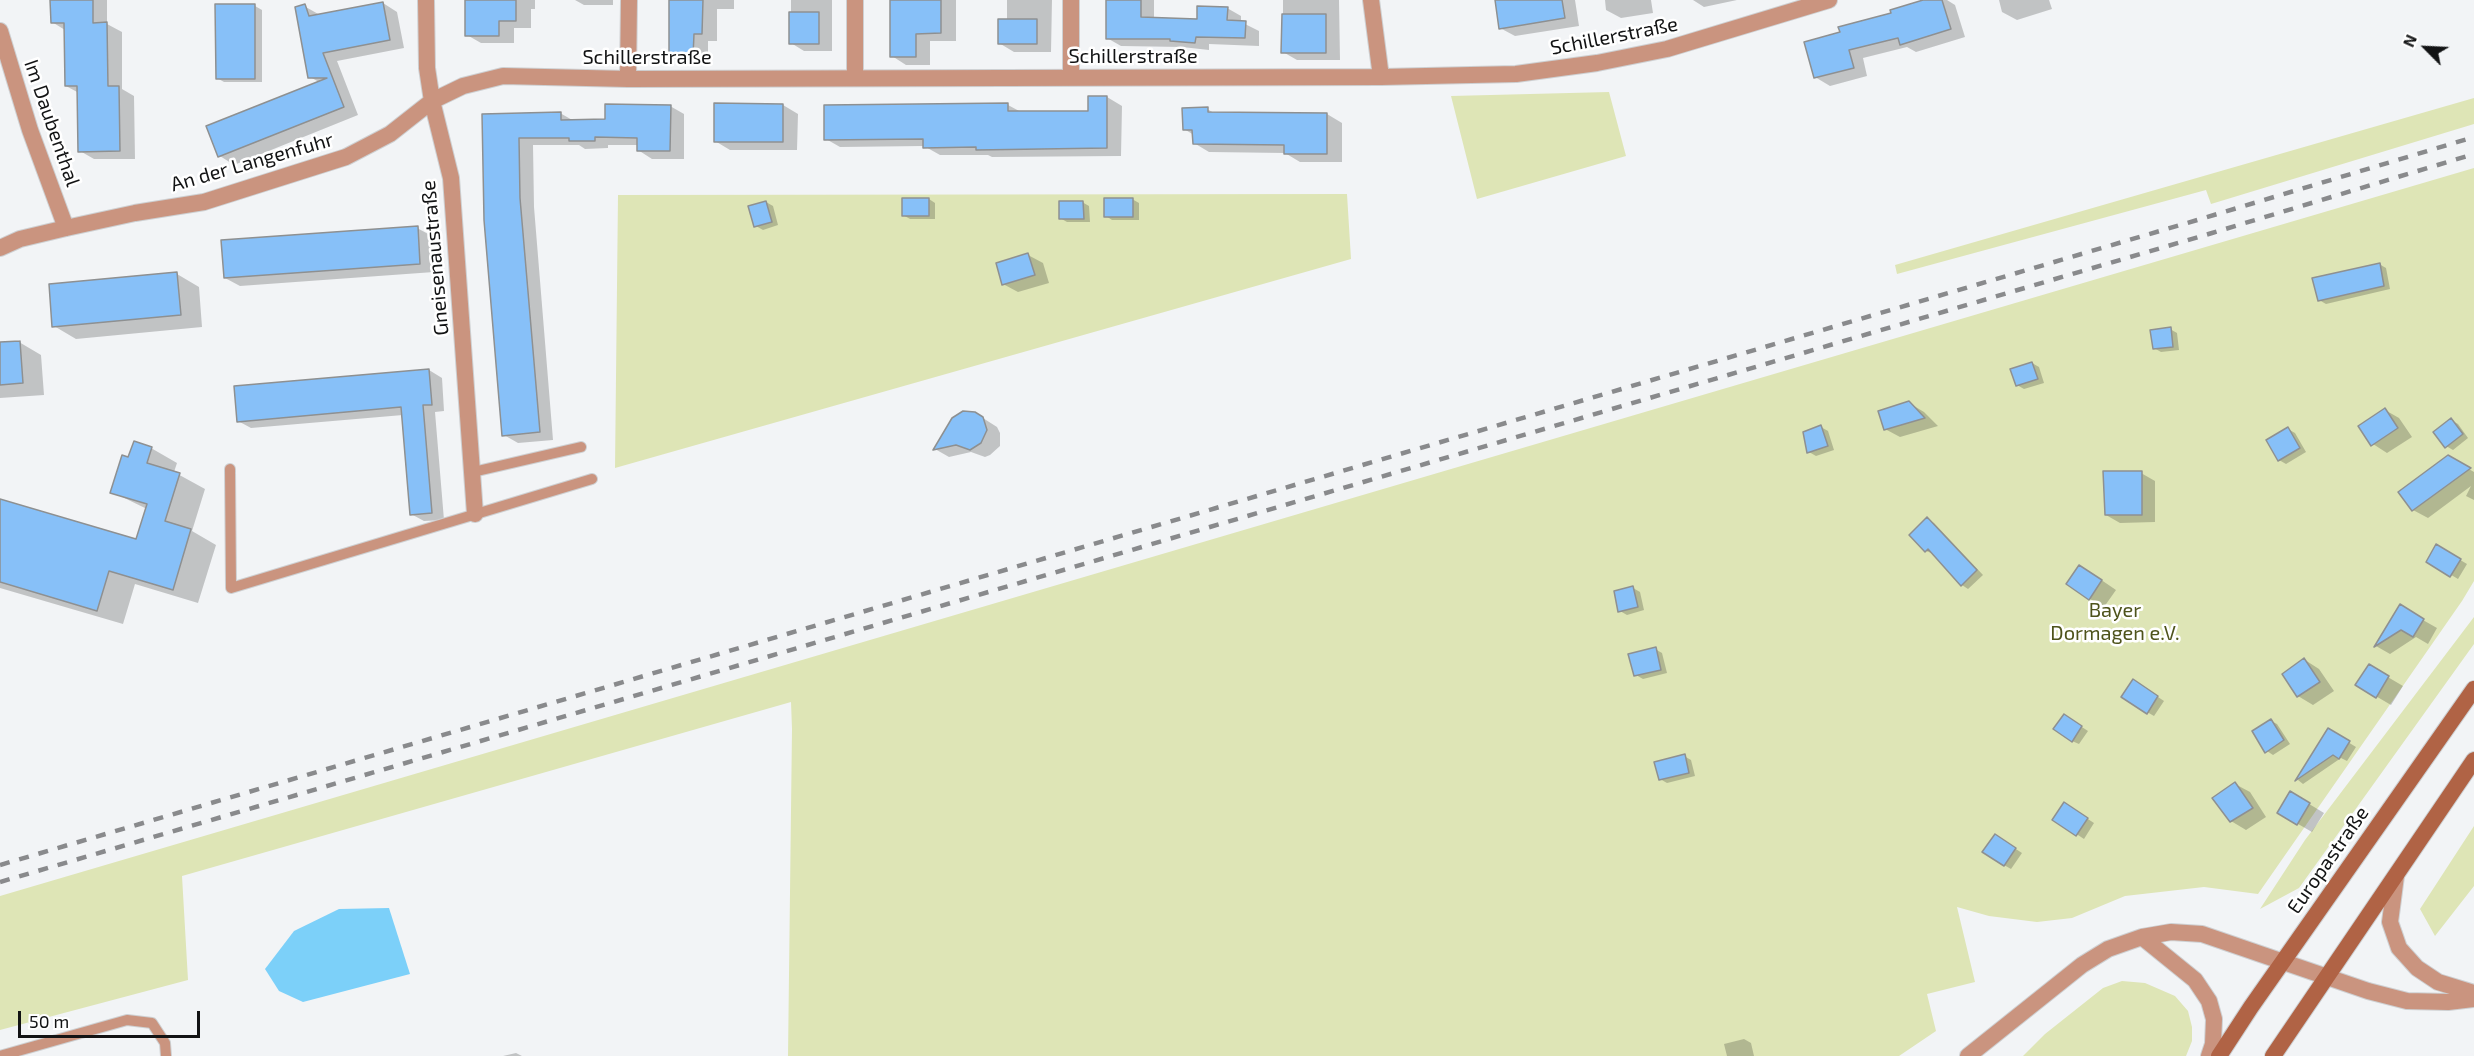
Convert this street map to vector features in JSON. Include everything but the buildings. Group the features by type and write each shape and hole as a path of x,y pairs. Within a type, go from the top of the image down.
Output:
{"main road":[{"name":"Europastraße","path":"2219,1056 2474,689"},
{"path":"2273,1056 2474,760"}],"street":[{"name":"Gneisenaustraße","path":"426,0 428,68 432,100 451,178 475,514"},
{"path":"628,79 629,0"},
{"path":"855,0 855,78"},
{"path":"1071,0 1071,77"},
{"path":"1371,0 1381,77"},
{"name":"Schillerstraße","path":"432,100 463,86 503,76 628,79 1381,77 1516,74 1597,63 1667,49 1829,0"},
{"name":"Im Daubenthal","path":"0,31 30,130 66,228"},
{"name":"An der Langenfuhr","path":"0,248 20,239 66,228 135,213 204,202 346,157 390,134 432,100"},
{"path":"2396,876 2390,922 2399,948 2417,968 2438,982 2474,993"},
{"path":"1968,1056 2082,965 2108,949 2142,937 2171,932 2202,934 2368,991 2408,1001 2448,1002 2474,999"},
{"path":"2142,937 2194,980 2209,1001 2214,1019 2213,1044 2209,1056"}],"lane":[{"path":"473,472 581,447"},
{"path":"230,469 231,588 592,479"},
{"path":"0,1056 127,1020 152,1023 165,1043 166,1056"}],"green space":[{"path":"1609,92 1626,156 1477,199 1451,96"},
{"path":"2474,98 2474,124 2211,204 2206,190 1897,274 1895,265"},
{"name":"Bayer Dormagen e.V.","path":"2474,168 2474,581 2462,601 2258,894 2204,887 2125,896 2072,918 2037,922 1989,916 1957,907 1975,982 1927,994 1936,1031 1899,1056 788,1056 791,702 182,876 188,980 0,1030 0,896"},
{"path":"1347,194 1351,259 615,468 618,195"},
{"path":"2474,617 2474,644 2299,888 2260,909 2305,840"},
{"path":"2474,826 2474,886 2435,936 2420,909"},
{"path":"2122,981 2145,983 2175,996 2188,1011 2192,1027 2192,1041 2186,1056 2023,1056 2045,1034 2103,988"}],"water":[{"path":"389,908 410,974 303,1002 279,991 265,969 294,931 339,909"}],"railway":[{"path":"0,865 2474,137"},
{"path":"0,882 2212,233 2474,154"}]}
